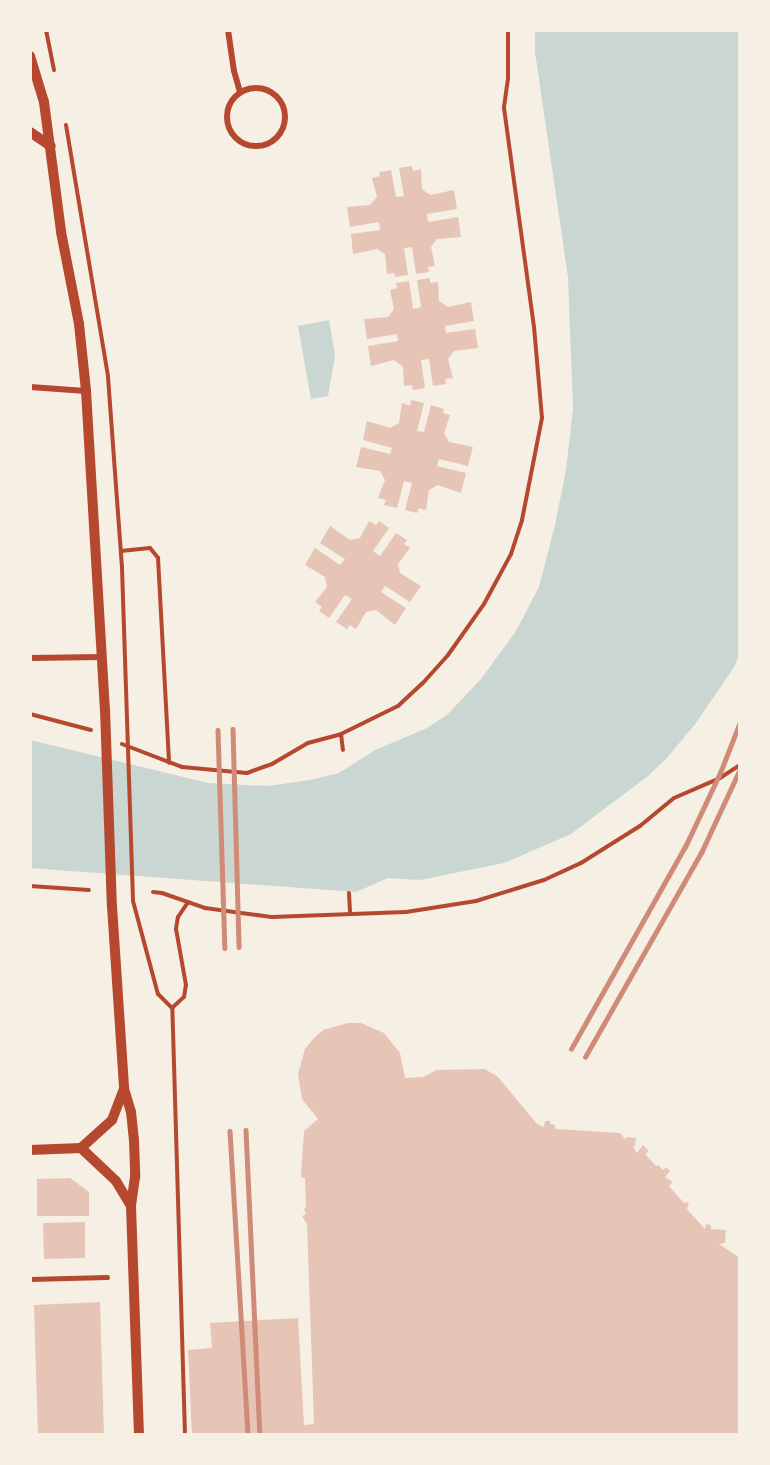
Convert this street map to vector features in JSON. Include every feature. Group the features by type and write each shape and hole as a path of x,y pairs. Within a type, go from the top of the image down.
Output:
{"street":[{"path":"228,30 234,71 240,92"},
{"path":"30,56 44,102 61,232 79,324 86,391 105,709 112,906 124,1089 131,1112 134,1140 135,1177 131,1206 139,1435"},
{"path":"260,88 277,96 286,114 281,133 274,141 256,147 246,145 231,134 228,125 228,106 240,92 260,88"},
{"path":"30,132 51,146"},
{"path":"30,387 86,391"},
{"path":"30,658 102,657"},
{"path":"30,1150 81,1148 112,1120 124,1089"},
{"path":"81,1148 116,1181 131,1206"},
{"path":"30,1279 107,1277"}],"path":[{"path":"121,551 150,548 158,558 169,763 182,767 247,772 272,764 308,743 342,734 398,706 448,655 484,604 511,554 522,520 542,418 534,327 504,107 508,79 508,30"},
{"path":"122,568 133,901 158,994 172,1008 185,1435"},
{"path":"342,734 343,750"},
{"path":"153,892 205,908 272,917 406,912 455,905 491,897 544,880 614,843 674,798 720,778 740,765"},
{"path":"30,886 89,890"},
{"path":"349,894 350,914"},
{"path":"172,1008 184,997 186,985 176,929 178,916 188,902"}],"shaded area":[{"path":"535,30 740,30 740,653 734,667 696,723 666,759 648,776 571,834 504,863 420,880 388,878 356,892 30,868 30,740 208,783 268,786 310,780 339,773 375,750 427,728 447,715 481,679 516,631 539,587 555,525 566,470 573,409 568,277 535,52"},
{"path":"329,320 335,356 328,396 311,399 298,326"}],"building":[{"path":"412,166 413,171 421,169 422,189 430,195 454,190 457,209 427,214 428,222 458,217 461,237 437,239 431,247 435,266 428,267 429,272 416,274 412,247 404,248 408,275 395,277 394,273 387,274 385,254 377,249 353,254 351,234 380,230 379,222 350,227 347,207 370,205 377,197 372,178 380,176 379,172 391,170 396,197 404,196 399,168"},
{"path":"430,278 430,283 438,282 439,301 448,307 471,302 474,321 445,326 446,333 475,329 478,348 454,351 448,359 453,378 445,379 446,384 433,386 429,359 421,360 425,388 413,390 412,385 404,386 403,367 394,360 371,366 368,346 398,341 397,334 367,339 364,319 388,317 394,309 390,290 397,288 396,283 409,281 413,309 421,307 417,280"},
{"path":"411,400 424,403 417,431 424,432 431,405 444,409 443,413 450,415 444,433 449,442 473,447 468,466 439,459 437,466 466,473 461,493 438,485 429,490 426,510 419,508 417,513 405,510 412,483 404,481 397,508 384,505 386,500 378,498 385,480 380,471 356,467 361,447 390,454 392,448 363,440 367,421 390,428 399,423 402,403 410,406"},
{"path":"369,521 376,525 379,521 389,528 373,551 380,556 396,533 407,540 404,544 410,548 398,564 400,573 421,586 410,602 385,586 381,592 406,608 395,625 376,610 366,612 356,629 350,625 347,629 336,622 352,599 345,595 329,618 319,611 322,607 315,602 327,587 325,577 305,565 315,548 340,565 345,559 320,543 330,526 350,540 360,538"},
{"path":"348,1023 361,1023 384,1033 400,1053 405,1078 423,1077 437,1070 485,1069 498,1077 537,1124 544,1127 545,1121 550,1121 550,1124 555,1125 555,1129 620,1133 626,1140 626,1137 636,1138 633,1147 637,1153 643,1145 649,1151 645,1154 656,1166 658,1165 663,1170 666,1167 670,1171 665,1177 673,1182 669,1186 684,1203 689,1202 687,1209 705,1229 706,1224 711,1225 711,1229 726,1230 725,1243 719,1244 740,1258 740,1435 192,1435 188,1350 212,1348 210,1323 298,1318 304,1425 314,1424 307,1224 302,1216 306,1214 304,1209 306,1207 305,1178 302,1178 301,1172 304,1131 318,1119 302,1099 298,1074 305,1049 313,1039 323,1030"},
{"path":"70,1178 89,1192 89,1216 37,1216 37,1179"},
{"path":"85,1222 85,1258 44,1259 43,1223"},
{"path":"100,1302 104,1435 38,1435 34,1305"}],"railway":[{"path":"571,1049 685,847 720,773 740,722"},
{"path":"233,729 239,947"},
{"path":"218,730 225,948"},
{"path":"585,1057 701,853 740,769"},
{"path":"246,1130 260,1435"},
{"path":"230,1131 248,1435"}]}
